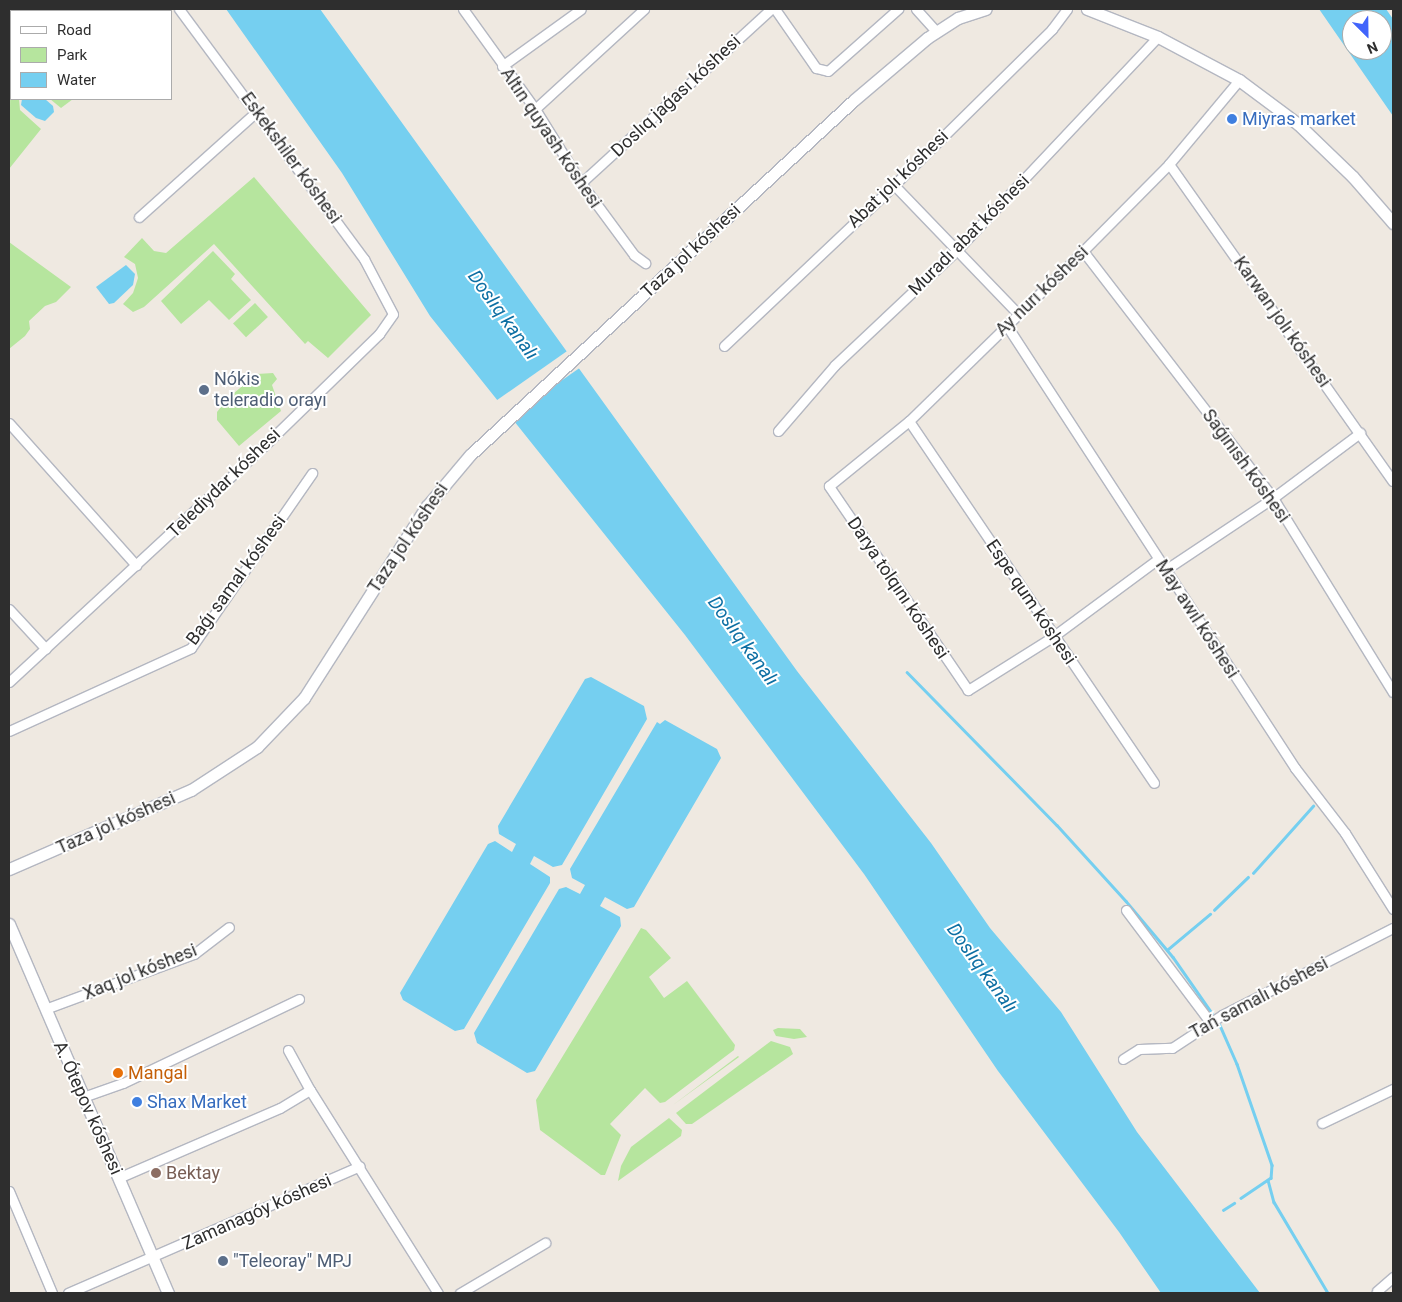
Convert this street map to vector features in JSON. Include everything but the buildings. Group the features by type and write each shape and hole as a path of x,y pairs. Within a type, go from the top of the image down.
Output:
{"main road":[{"name":"Taza jol kóshesi","path":"9,869 191,790 257,747 304,698 427,506 470,455 854,100 937,32 958,18 986,9"},
{"path":"1089,9 1158,37 1239,80 1298,124 1353,177 1393,223"},
{"name":"A. Ótepov kóshesi","path":"9,924 168,1293"}],"street":[{"name":"Eskekshiler kóshesi","path":"179,9 364,259 393,314"},
{"name":"Altın quyash kóshesi","path":"463,9 502,66 535,109 581,184 634,255 645,263"},
{"path":"502,66 581,9"},
{"path":"535,109 644,9"},
{"path":"773,9 816,68 828,71 839,64 898,9"},
{"name":"Doslıq jaǵası kóshesi","path":"581,184 773,9"},
{"path":"916,9 937,32"},
{"name":"Abat jolı kóshesi","path":"724,346 894,185 1052,29 1068,9"},
{"name":"Muradı abat kóshesi","path":"778,431 835,365 956,251 1158,37"},
{"name":"Ay nurı kóshesi","path":"829,486 909,421 1083,251 1169,164 1239,80"},
{"path":"139,217 257,112"},
{"name":"Karwan jolı kóshesi","path":"1169,164 1393,481"},
{"path":"894,185 1018,314"},
{"name":"Saǵınısh kóshesi","path":"1083,251 1273,498 1393,692"},
{"name":"Telediydar kóshesi","path":"9,682 136,565 379,334 393,314"},
{"name":"May awıl kóshesi","path":"1007,326 1295,768 1345,833 1393,909"},
{"name":"Espe qum kóshesi","path":"909,421 1154,783"},
{"path":"9,423 136,565"},
{"path":"1165,570 1273,498 1360,433"},
{"name":"Baǵı samal kóshesi","path":"9,731 191,648 312,473"},
{"name":"Darya tolqını kóshesi","path":"829,486 968,690 1054,636"},
{"path":"1054,636 1158,559"},
{"path":"9,609 46,649"},
{"path":"1126,910 1210,1022"},
{"name":"Xaq jol kóshesi","path":"45,1009 194,954 229,927"},
{"name":"Tań samalı kóshesi","path":"1123,1059 1139,1049 1172,1048 1210,1022 1393,928"},
{"path":"83,1097 123,1083 299,999"},
{"path":"288,1050 310,1090 360,1166 438,1293"},
{"path":"1322,1123 1393,1089"},
{"path":"118,1178 280,1108 310,1090"},
{"name":"Zamanagóy kóshesi","path":"68,1293 153,1258 360,1166"},
{"path":"9,1191 52,1293"},
{"path":"460,1293 545,1243"},
{"path":"1377,1291 1393,1277"}],"green space":[{"path":"10,100 19,100 20,110 41,129 9,169"},
{"path":"51,100 72,100 61,108"},
{"path":"254,177 371,315 328,358 308,341 305,344 214,244 144,307 133,312 123,304 133,293 138,278 135,264 124,257 142,238 154,251 166,253"},
{"path":"9,242 71,287 56,302 45,306 29,321 30,329 25,336 9,349"},
{"path":"213,251 235,274 231,279 251,300 229,320 209,300 181,324 161,301"},
{"path":"255,303 268,317 246,337 233,323"},
{"path":"273,373 277,379 272,385 281,411 239,446 217,420 217,412 228,398 257,374"},
{"path":"641,928 646,930 671,958 649,977 664,998 687,981 735,1045 734,1050 665,1102 660,1103 645,1088 610,1124 621,1135 605,1175 601,1175 540,1130 536,1100"},
{"path":"778,1028 800,1029 807,1037 794,1039 776,1036 773,1030"},
{"path":"771,1041 790,1047 793,1054 692,1124 686,1124 676,1113"},
{"path":"738,1056 739,1057 673,1105"},
{"path":"669,1118 682,1130 681,1136 618,1181 621,1166 631,1147"}],"water":[{"name":"Doslıq kanalı","path":"226,9 320,9 797,671 931,843 990,928 1061,1012 1137,1132 1260,1293 1161,1293 1119,1232 998,1071 864,874 685,635 430,316 342,173"},
{"path":"1319,9 1386,9 1342,10 1342,42"},
{"path":"1392,18 1393,116 1354,60 1392,60"},
{"path":"22,100 46,100 53,106 54,112 45,121 36,118 21,105"},
{"path":"126,265 135,274 133,285 114,303 109,304 96,287"},
{"path":"591,677 644,706 647,719 562,865 553,867 534,856 530,864 550,877 550,883 464,1029 455,1031 403,1000 400,993 488,844 495,841 512,852 516,844 499,834 498,826 585,679"},
{"path":"665,720 717,749 721,758 634,907 627,909 605,897 600,906 620,917 621,926 535,1071 527,1073 477,1043 474,1033 559,889 566,887 580,894 585,885 572,878 570,869 657,722 660,724"}],"pier":[{"path":"570,349 582,366 507,419 495,402"}],"waterway":[{"path":"907,672 1057,825 1126,901 1173,957 1214,1016"},
{"path":"1253,873 1313,806"},
{"path":"1214,910 1248,877"},
{"path":"1167,950 1210,914"},
{"path":"1219,1023 1237,1064 1272,1165 1271,1178 1241,1198"},
{"path":"1268,1180 1274,1202 1328,1293"},
{"path":"1223,1210 1234,1203"}],"place":[{"name":"Miyras market","path":"1232,119"},
{"name":"Nókis teleradio orayı","path":"204,390"},
{"name":"Mangal","path":"118,1073"},
{"name":"Shax Market","path":"137,1102"},
{"name":"Bektay","path":"156,1173"},
{"name":"\"Teleoray\" MPJ","path":"223,1261"}]}
